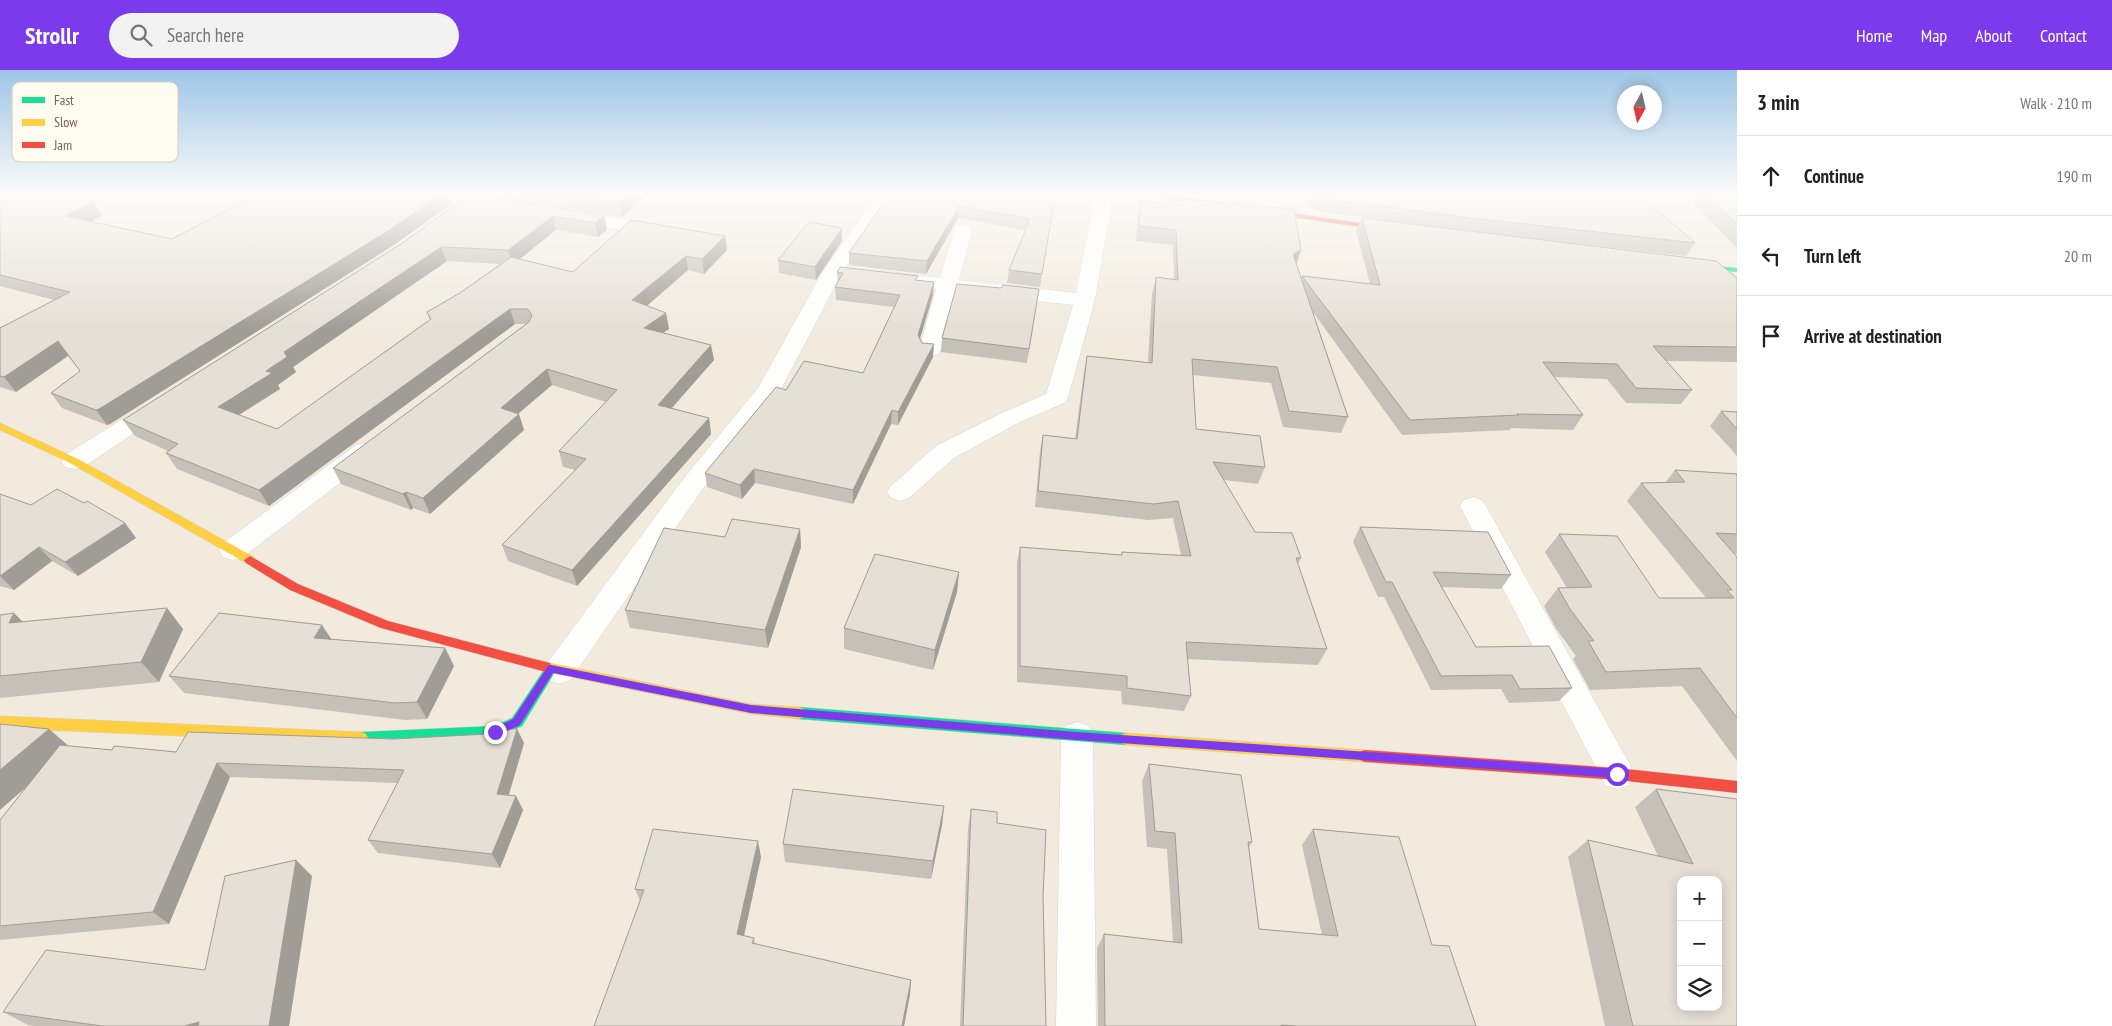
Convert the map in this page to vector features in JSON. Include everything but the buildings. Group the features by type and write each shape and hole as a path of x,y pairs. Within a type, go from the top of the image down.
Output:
{"street":[{"path":"0,722 370,738 495,732 517,722 692,484 768,391 849,273 864,241"},
{"path":"930,349 960,241"},
{"path":"900,492 945,452 1010,418 1056,398 1085,300 1096,241"},
{"path":"1680,264 1737,270"},
{"path":"849,273 1085,300"},
{"path":"74,461 175,396"},
{"path":"0,426 74,461 234,550 294,587 385,624 555,670 751,709 1077,736 1617,774 1737,787"},
{"path":"234,550 383,438"},
{"path":"1473,506 1617,774"},
{"path":"1076,1026 1077,736"}],"shaded area":[{"path":"0,241 1737,241 1737,1026 0,1026"}],"traffic: fast":[{"path":"1689,265 1737,270"},
{"path":"361,738 495,732 517,722 551,669"},
{"path":"799,713 1126,739"}],"traffic: slow":[{"path":"0,426 74,461 250,560"},
{"path":"546,667 751,709 799,713"},
{"path":"0,722 361,738"},
{"path":"1126,739 1365,756"}],"traffic: jam":[{"path":"250,560 294,587 385,625 546,667"},
{"path":"1365,756 1617,774 1737,787"}],"route":[{"path":"495,732 517,722 551,669 751,709 1250,749 1617,774"}]}
